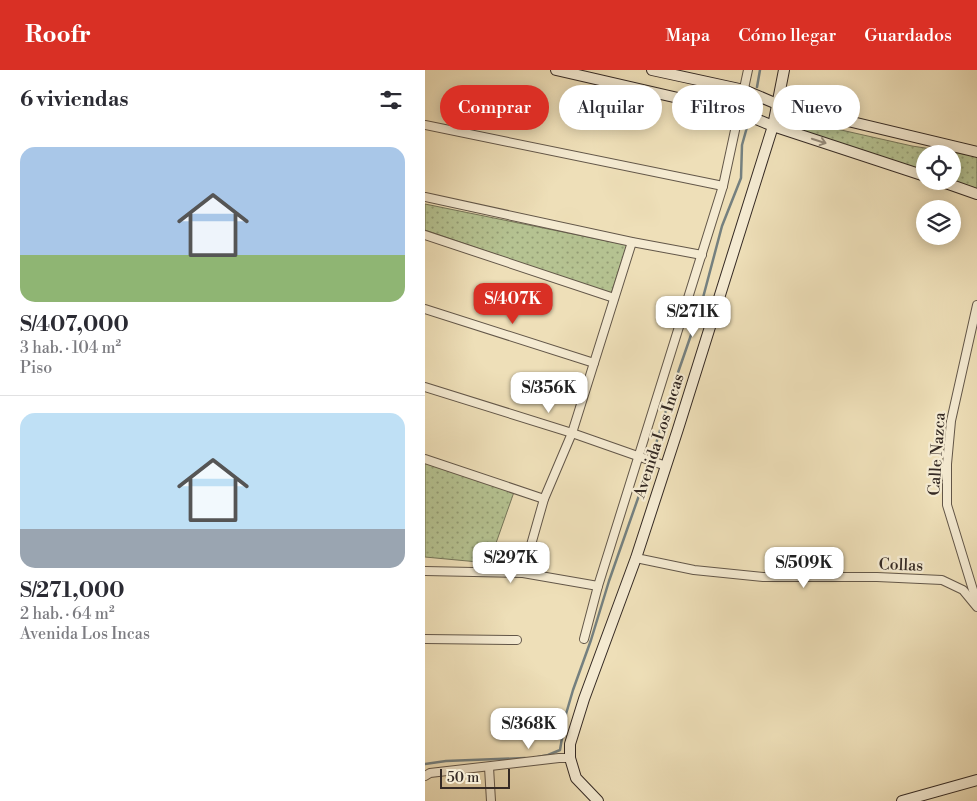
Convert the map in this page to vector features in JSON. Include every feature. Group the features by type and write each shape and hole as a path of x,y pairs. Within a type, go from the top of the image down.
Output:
{"street":[{"path":"557,70 672,97"},
{"path":"652,70 721,85"},
{"path":"745,85 748,70"},
{"name":"Avenida Los Incas","path":"781,85 784,70"},
{"path":"763,122 773,126"},
{"path":"860,124 977,152"},
{"path":"425,125 723,186"},
{"name":"Avenida Los Incas","path":"598,801 576,778 570,744 584,699 636,558 773,126"},
{"path":"584,639 598,586 723,186 735,130"},
{"path":"785,130 916,173"},
{"path":"961,188 977,194"},
{"path":"425,197 632,242 702,255"},
{"path":"425,235 614,298"},
{"path":"523,573 544,499 572,433 632,242"},
{"name":"Calle Nazca","path":"977,306 951,421 947,464 947,505 977,605"},
{"path":"425,309 594,363"},
{"path":"425,387 572,433 666,466"},
{"path":"425,459 544,499"},
{"name":"Collas","path":"636,558 694,570 763,577 877,577 942,580 963,590 977,605"},
{"path":"425,571 523,573 598,586"},
{"path":"425,639 517,640"},
{"path":"425,776 430,773 571,758"},
{"path":"489,767 491,801"},
{"path":"902,801 977,780"}],"green space":[{"path":"797,130 841,130 916,147 916,172"},
{"path":"961,154 977,156 977,196 961,186"},
{"path":"425,204 627,245 611,294 425,230"},
{"path":"425,463 514,492 489,563 425,557"}],"waterway":[{"path":"757,85 760,70"},
{"path":"652,457 673,387 700,309 722,226 741,178 742,145 746,130"},
{"path":"538,757 560,750 566,714 573,690 650,464"},
{"path":"425,764 446,761 525,758"}]}
